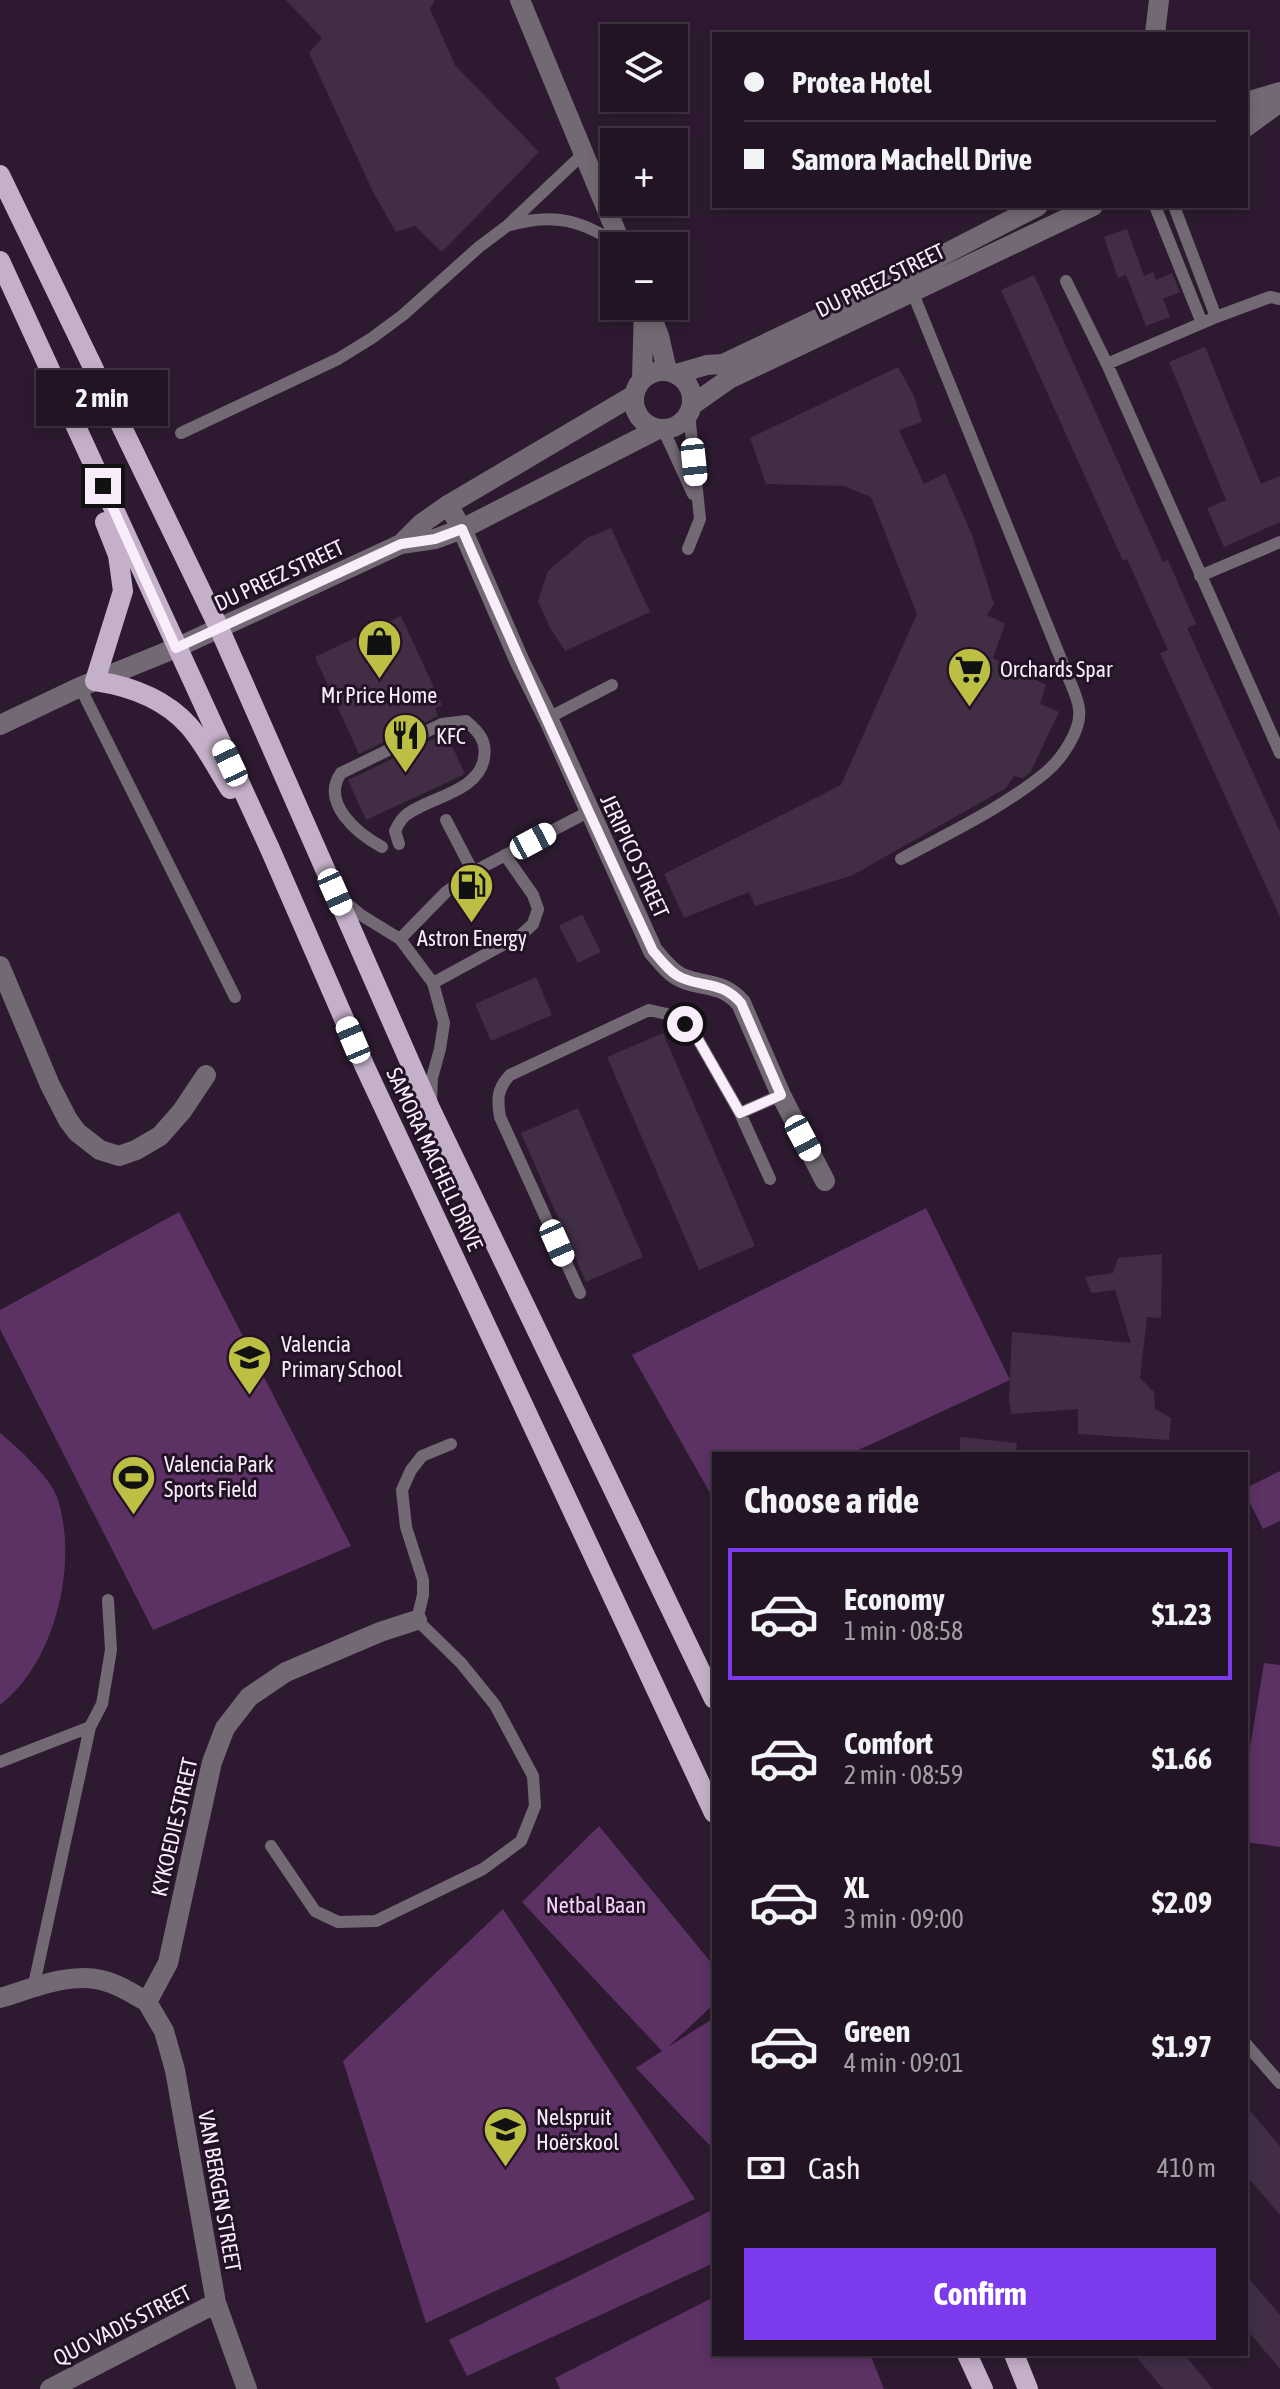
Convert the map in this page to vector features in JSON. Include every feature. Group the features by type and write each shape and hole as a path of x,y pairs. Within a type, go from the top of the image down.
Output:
{"main road":[{"name":"SAMORA MACHELL DRIVE","path":"0,175 220,630 430,1108 712,1695"},
{"name":"SAMORA MACHELL DRIVE","path":"0,261 270,849 372,1082 712,1809"},
{"path":"41,350 118,555 123,591 88,684 120,684 146,695 176,714 191,728 270,849"},
{"path":"968,2356 983,2389"},
{"path":"1015,2356 1028,2389"}],"street":[{"path":"520,0 616,232"},
{"path":"1155,32 1159,0"},
{"path":"1248,101 1280,92"},
{"path":"1248,126 1280,102"},
{"name":"DU PREEZ STREET","path":"672,372 723,364 1034,208"},
{"name":"DU PREEZ STREET","path":"690,409 729,379 1089,208"},
{"path":"645,320 637,413 649,426 660,429 678,425 690,409 689,387 672,372 652,320"},
{"path":"638,387 658,371 672,372"},
{"name":"DU PREEZ STREET","path":"401,544 421,524 448,505 638,387"},
{"name":"DU PREEZ STREET","path":"0,725 88,684 220,630 401,544 435,539 462,529 660,429"},
{"name":"JERIPICO STREET","path":"448,505 462,529 653,951 681,977 731,992 741,1003 781,1095 825,1181"},
{"path":"0,966 68,1120 77,1132 100,1150 119,1156 160,1136 182,1111 206,1075"},
{"name":"KYKOEDIE STREET","path":"147,2002 168,1963 212,1762 225,1728 249,1697 286,1672 380,1632 417,1620"},
{"path":"0,1998 78,1978 99,1979 147,2002"},
{"name":"VAN BERGEN STREET","path":"147,2002 164,2031 175,2070 216,2303 247,2389"},
{"name":"QUO VADIS STREET","path":"50,2389 216,2303"}],"lane":[{"path":"181,433 338,359 372,338 507,226 583,154"},
{"path":"1156,208 1202,323"},
{"path":"1175,208 1216,317"},
{"path":"507,226 524,221 563,219 600,232"},
{"path":"1176,257 1191,251"},
{"path":"1066,281 1107,364 1280,753"},
{"path":"901,859 1017,794 1048,771 1065,752 1075,733 1080,711 912,291"},
{"path":"1107,364 1216,317 1270,297 1280,299"},
{"path":"688,549 700,519 690,409"},
{"path":"660,429 682,467 699,508"},
{"path":"1200,576 1280,542"},
{"path":"88,684 235,997"},
{"path":"548,718 612,685"},
{"path":"382,847 363,837 345,818 337,802 336,781 345,771 442,724 466,721 480,732 486,748 482,768 472,781 407,814 395,831 399,844"},
{"path":"400,939 446,892 473,872 588,812"},
{"path":"446,820 473,872"},
{"path":"433,983 521,935 533,924 538,909 533,895 505,855"},
{"path":"335,892 361,915 400,939 433,983 444,1023 432,1078 430,1108"},
{"path":"580,1293 500,1117 499,1088 510,1075 649,1010 667,1014 685,1024 696,1036 740,1113 770,1179"},
{"path":"740,1113 781,1095"},
{"path":"271,1846 315,1911 338,1922 376,1921 483,1869 521,1841 535,1806 533,1776 495,1705 461,1663 417,1620 423,1580 406,1527 402,1490 422,1456 451,1444"},
{"path":"33,1989 90,1727 102,1704 111,1650 108,1600"},
{"path":"0,1762 90,1727"},
{"path":"1248,2046 1280,2083"}],"green space":[{"path":"926,1208 1010,1380 854,1452 712,1452 712,1496 632,1355"},
{"path":"179,1212 351,1546 153,1630 0,1329 0,1310"},
{"path":"0,1433 32,1462 53,1489 63,1523 65,1551 58,1609 48,1637 36,1664 0,1705"},
{"path":"1280,1471 1280,1521 1263,1529 1248,1499 1248,1487"},
{"path":"1264,1663 1280,1665 1280,1847 1248,1842 1248,1760"},
{"name":"Netbal Baan","path":"599,1826 712,1964 712,2006 668,2047 712,2019 712,2148 636,2068 662,2051 522,1902"},
{"path":"503,1909 695,2199 426,2323 343,2061"},
{"path":"712,2210 712,2264 467,2376 449,2340"},
{"path":"712,2298 712,2356 871,2356 884,2389 560,2389 555,2378"}],"building":[{"path":"286,0 435,0 430,9 455,65 539,152 442,252 415,226 396,232 374,194 309,53 322,38"},
{"path":"1127,229 1144,276 1153,272 1156,280 1172,273 1180,292 1163,299 1170,317 1146,326 1126,275 1118,278 1104,237"},
{"path":"1034,275 1163,562 1168,560 1196,624 1187,628 1280,832 1280,917 1160,653 1168,650 1127,559 1123,561 1001,290"},
{"path":"1205,347 1261,484 1280,476 1280,522 1224,547 1207,508 1226,500 1169,362"},
{"path":"898,367 914,396 922,422 899,430 924,484 945,473 972,535 994,604 987,615 1005,624 993,658 1046,685 1040,704 1059,712 1030,773 1023,778 1014,776 1006,788 853,875 755,906 749,892 684,918 664,874 841,785 917,614 871,497 844,486 766,484 750,438"},
{"path":"611,528 650,612 565,651 538,601 548,571 587,538"},
{"name":"Mr Price Home","path":"401,616 442,705 435,708 438,716 359,754 315,657"},
{"name":"KFC","path":"446,733 465,774 366,820 348,780"},
{"path":"582,914 601,952 578,963 559,926"},
{"path":"536,977 552,1015 491,1041 475,1004"},
{"path":"663,1033 755,1246 699,1270 607,1057"},
{"path":"578,1108 643,1257 586,1282 521,1133"},
{"path":"1162,1254 1161,1318 1147,1317 1140,1378 1154,1392 1155,1409 1171,1418 1169,1440 1078,1434 1078,1409 1011,1414 1012,1332 1131,1343 1115,1290 1091,1293 1085,1277 1113,1273 1118,1258"},
{"path":"960,1437 1017,1443 1016,1452 960,1452"},
{"path":"1248,2108 1280,2146 1280,2215 1248,2177"},
{"path":"1248,2277 1280,2315 1280,2369 1248,2331"},
{"path":"1136,2356 1186,2356 1213,2389 1163,2389"}],"place":[{"name":"Mr Price Home","path":"379,681"},
{"name":"Orchards Spar","path":"969,708"},
{"name":"KFC","path":"405,775"},
{"name":"Astron Energy","path":"472,924"},
{"name":"Valencia Primary School","path":"250,1396"},
{"name":"Valencia Park Sports Field","path":"133,1516"},
{"name":"Nelspruit Hoërskool","path":"505,2169"}],"route":[{"path":"103,486 176,648 401,544 435,539 462,529 653,951 681,977 731,992 741,1003 781,1095 740,1113 696,1036 685,1024"}]}
